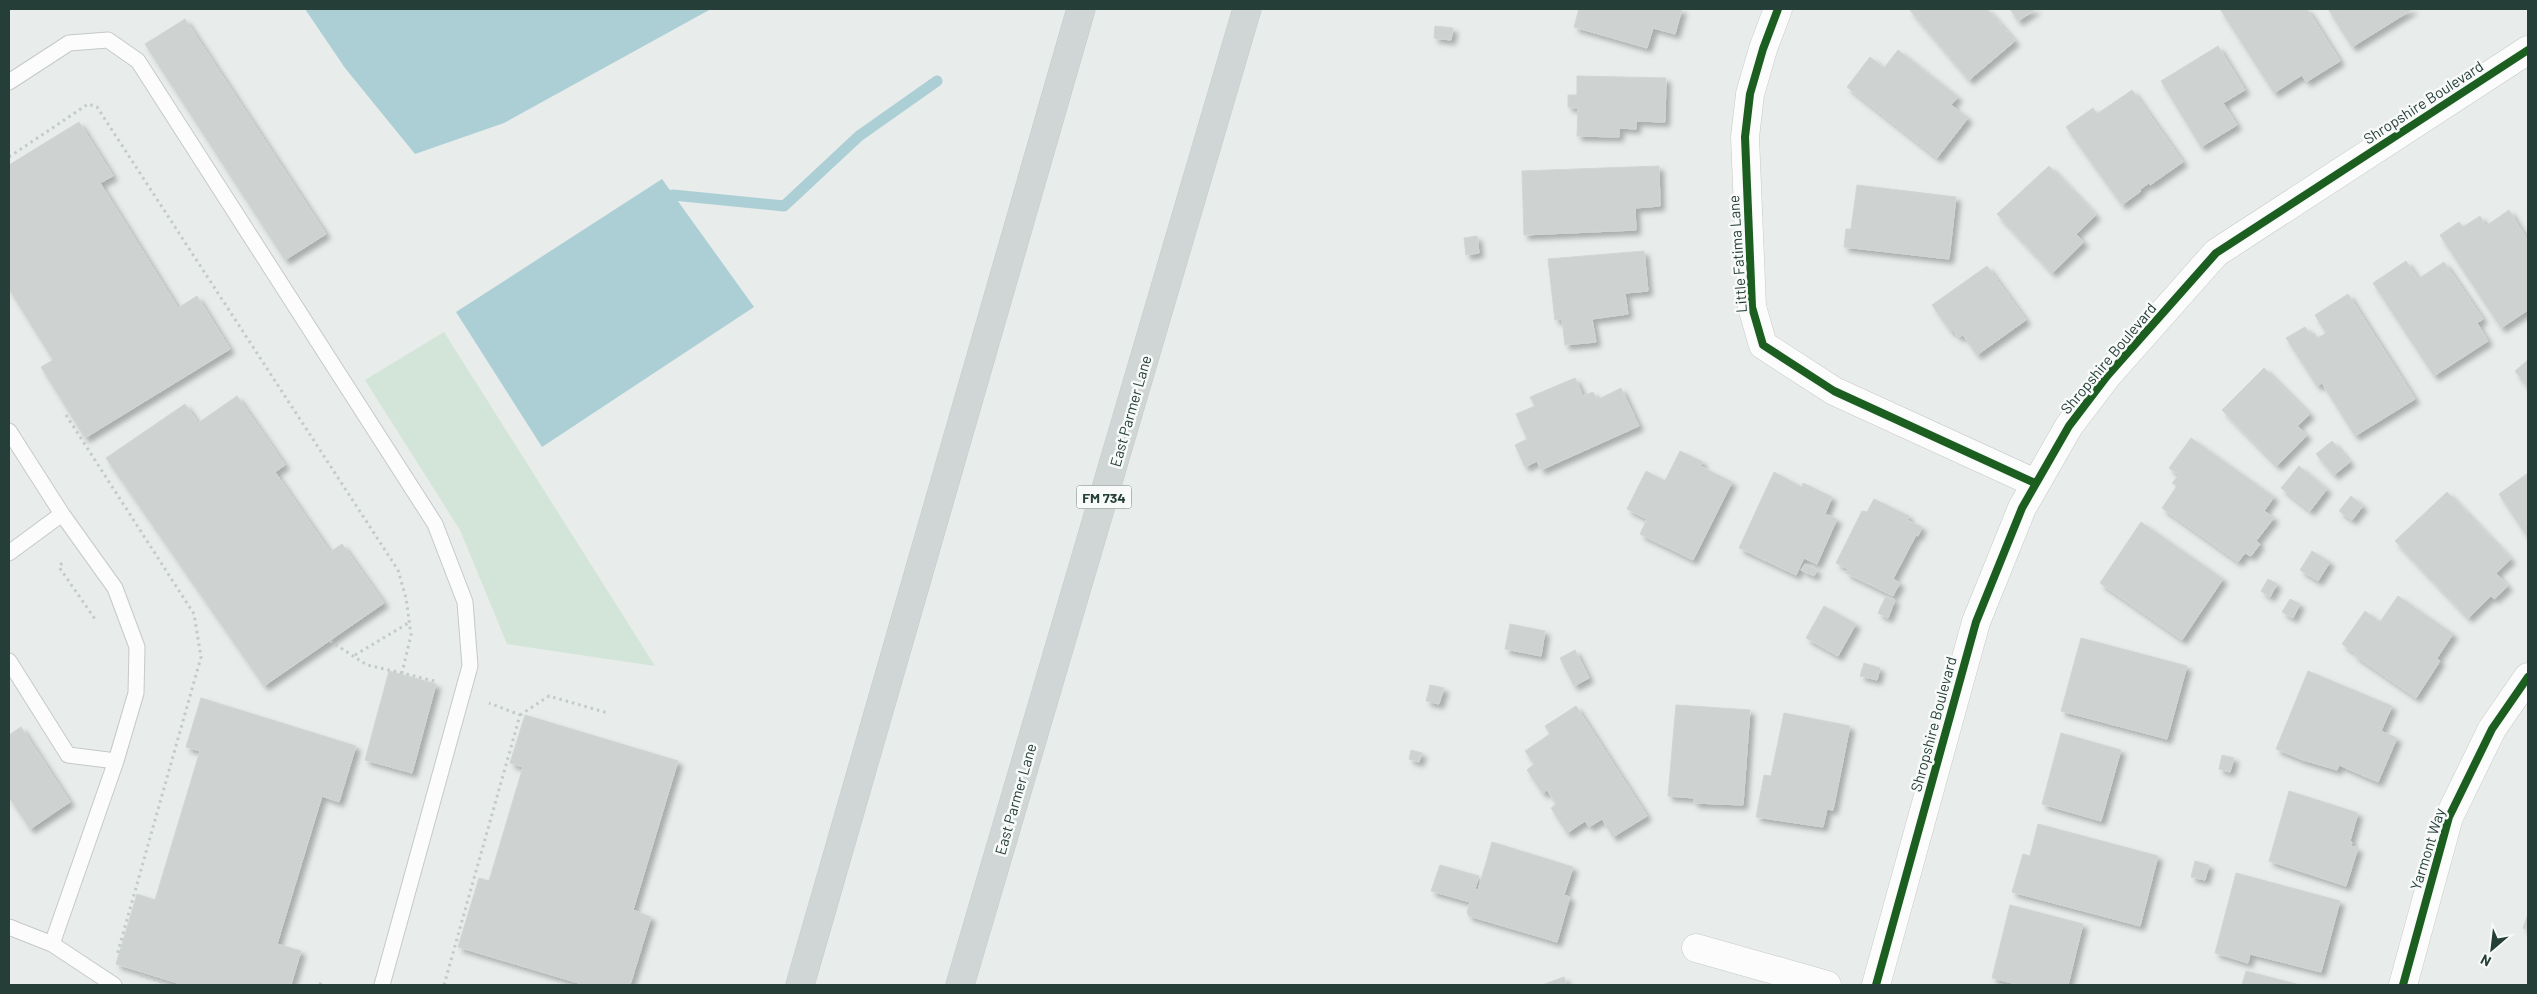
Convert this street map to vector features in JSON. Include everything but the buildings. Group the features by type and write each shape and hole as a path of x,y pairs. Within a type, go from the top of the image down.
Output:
{"main road":[{"path":"800,985 1081,9"},
{"name":"East Parmer Lane","path":"960,985 1247,9"}],"street":[{"name":"Little Fatima Lane","path":"1778,9 1763,49 1750,94 1745,137 1752,306 1763,345 1834,391 2035,483"},
{"name":"Shropshire Boulevard","path":"1876,985 1976,622 2010,535 2035,483 2069,426 2107,376 2216,253 2528,50"},
{"name":"Yarmont Way","path":"2402,985 2449,816 2492,729 2528,677"},
{"path":"1696,948 1827,985"}],"lane":[{"path":"9,82 69,43 108,40 138,61 438,532 465,602 470,666 382,985"},
{"path":"9,431 62,514 115,588 137,647 136,693 116,761 52,944"},
{"path":"9,553 62,514"},
{"path":"9,661 68,754 116,761"},
{"path":"9,927 52,944 114,985"}],"path":[{"path":"9,157 88,104 97,107 398,570 406,598 411,635 402,673"},
{"path":"64,561 58,567 100,626"},
{"path":"355,655 410,622"},
{"path":"330,641 355,655 367,665 441,682"},
{"path":"444,985 520,715 549,696 608,713"},
{"path":"490,698 489,704 520,715"},
{"path":"320,985 322,979"}],"green space":[{"path":"444,332 655,666 507,644 460,530 365,380"}],"water":[{"path":"305,9 711,9 504,123 415,154 345,68"},
{"path":"662,179 754,307 542,447 456,312"}],"waterway":[{"path":"673,195 784,206 859,136 937,81"}],"cycle path":[{"path":"1778,9 1763,49 1750,94 1745,137 1752,307 1763,345 1834,391 2035,483"},
{"path":"1876,985 1976,622 2022,508 2069,426 2107,376 2216,253 2528,50"},
{"path":"2403,985 2449,817 2492,729 2528,677"}]}
